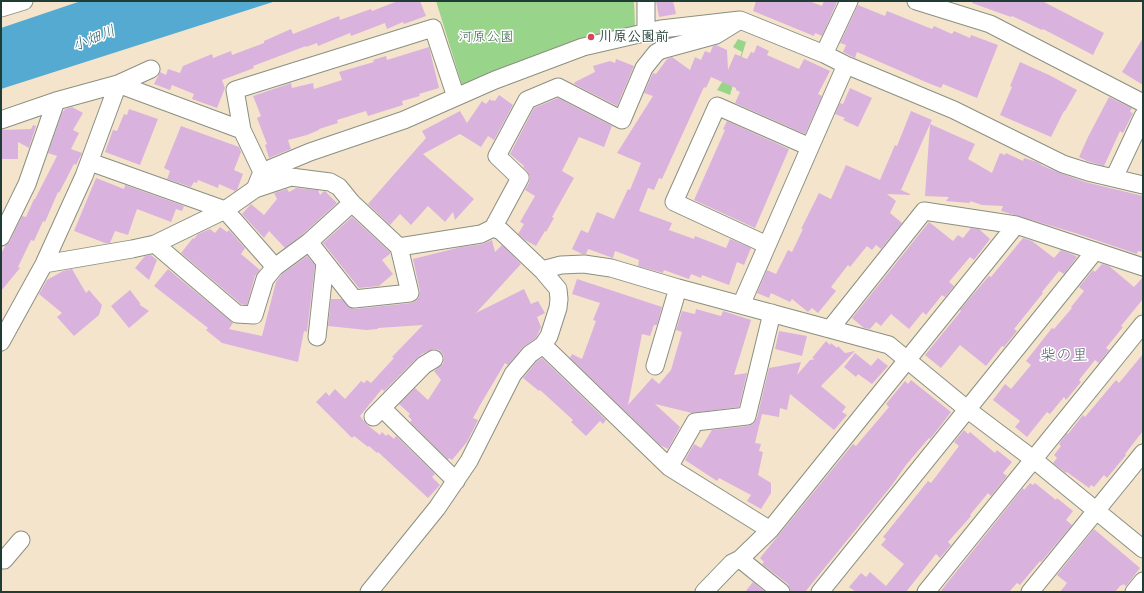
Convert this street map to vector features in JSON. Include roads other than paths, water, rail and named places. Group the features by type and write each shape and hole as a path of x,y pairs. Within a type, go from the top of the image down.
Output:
{"street":[{"path":"1,8 24,1"},
{"path":"646,1 646,32"},
{"path":"824,54 849,1"},
{"path":"916,1 990,24 1143,103"},
{"path":"399,247 480,234 493,228 520,178 497,156 527,100 558,87 622,120 644,68 656,53 661,50 716,35 740,20"},
{"path":"255,189 262,172 310,152 404,120 495,80 583,47 661,29 740,20 824,54 846,65 954,110 1051,159 1076,169 1143,185"},
{"path":"262,172 242,130 235,90 433,28 456,97"},
{"path":"741,305 846,65"},
{"path":"1,120 56,101 118,84 151,69"},
{"path":"118,84 242,130"},
{"path":"1,342 44,264 90,162 118,84"},
{"path":"1,237 27,184 56,101"},
{"path":"767,245 674,202 717,106 810,148"},
{"path":"1114,178 1143,116"},
{"path":"90,162 225,210 275,267"},
{"path":"44,264 155,244 225,210 255,189 291,177 330,182 339,187 352,203 399,247 410,293 354,300 308,242"},
{"path":"155,244 237,314 254,315 265,279 275,267 308,242 352,203"},
{"path":"830,329 924,211 1016,225 1143,267"},
{"path":"704,592 732,563 740,559 770,530 1016,225"},
{"path":"369,592 437,508 456,481 469,461 513,374 530,354 543,345 549,336 560,299 558,289 542,270 501,231 493,228"},
{"path":"820,592 1095,251"},
{"path":"317,337 325,263"},
{"path":"542,270 561,265 584,264 611,268 888,346 968,410 1033,459 1143,549"},
{"path":"655,366 678,288"},
{"path":"669,467 695,422 747,416 772,313"},
{"path":"926,592 1143,324"},
{"path":"543,345 669,467 770,530"},
{"path":"434,359 424,366 378,412 456,481"},
{"path":"1030,592 1143,453"},
{"path":"740,559 781,592"},
{"path":"1134,592 1143,581"}],"water":[{"name":"小畑川","path":"81,1 276,1 1,89 1,28"}],"place":[{"name":"川原公園前","path":"591,37"}],"district":[{"name":"柴の里","path":"1064,356"}],"park label":[{"name":"河原公園","path":"486,37"}]}
